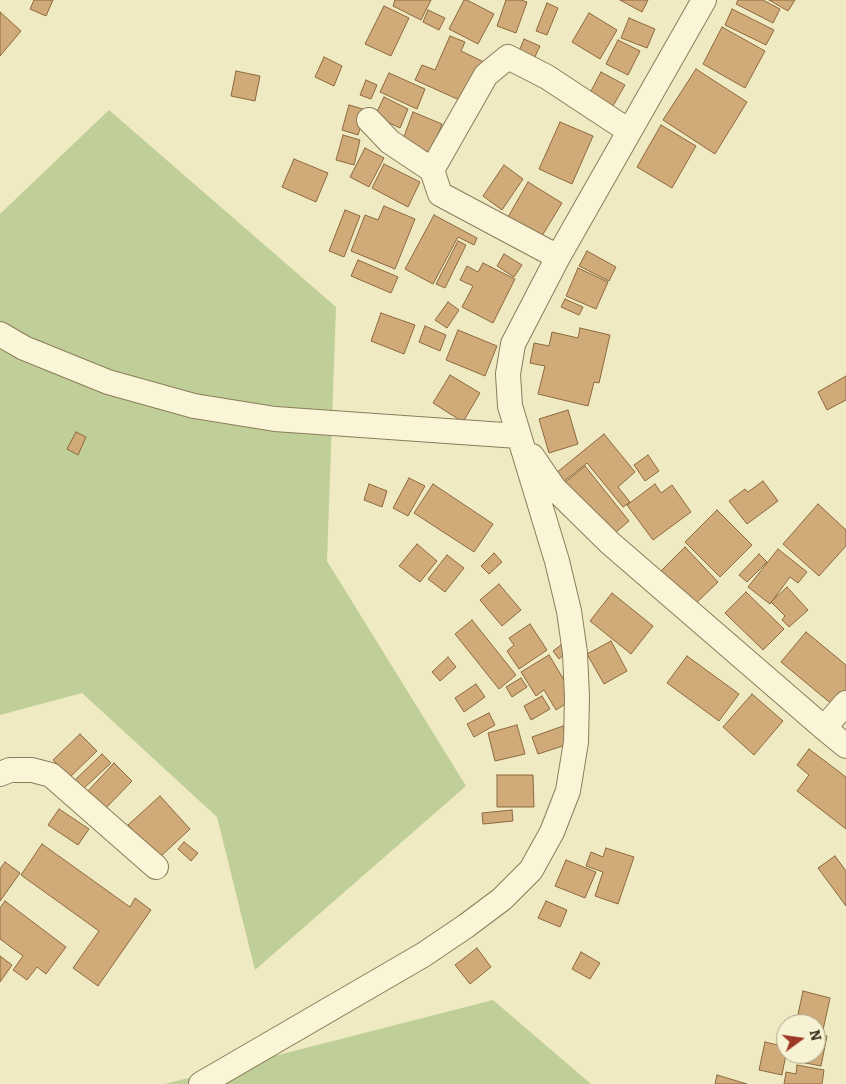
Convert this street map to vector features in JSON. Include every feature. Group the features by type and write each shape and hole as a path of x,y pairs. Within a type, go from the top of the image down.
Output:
{"street":[{"path":"201,1084 423,954 466,926 502,899 531,870 552,832 568,791 576,742 577,697 575,653 569,611 557,561 510,406 508,374 513,344 558,257 704,0"},
{"path":"432,170 486,75 508,57 547,77 629,131"},
{"path":"369,120 390,142 432,170 440,194 558,257"},
{"path":"0,334 24,348 108,382 194,406 275,419 518,436"},
{"path":"518,436 554,488 610,542 846,746"},
{"path":"824,728 846,703"},
{"path":"0,774 10,770 32,770 52,774 156,867"}],"green space":[{"path":"109,110 336,307 327,561 466,786 255,970 217,817 82,693 0,715 0,214"},
{"path":"493,1000 591,1084 165,1084"}],"building":[{"path":"34,0 53,0 46,16 30,9"},
{"path":"395,0 431,0 421,20 393,6"},
{"path":"464,0 494,14 478,44 449,29"},
{"path":"506,0 527,2 516,33 497,26"},
{"path":"620,0 648,0 642,12"},
{"path":"738,0 763,0 780,9 773,23 736,4"},
{"path":"769,0 795,0 788,11"},
{"path":"547,3 558,8 547,35 536,31"},
{"path":"384,6 409,18 391,56 365,44"},
{"path":"732,9 774,30 766,45 725,25"},
{"path":"428,10 445,18 439,30 423,22"},
{"path":"0,12 21,31 0,56"},
{"path":"589,13 617,30 600,59 572,42"},
{"path":"629,18 655,29 647,48 621,38"},
{"path":"722,27 765,51 745,88 703,64"},
{"path":"450,36 465,42 461,51 484,62 466,103 415,80 422,65 435,70"},
{"path":"524,39 540,46 533,61 518,54"},
{"path":"618,40 640,51 628,75 606,64"},
{"path":"324,57 342,66 334,86 315,77"},
{"path":"696,69 747,102 715,154 663,120"},
{"path":"236,71 260,76 255,101 231,96"},
{"path":"601,72 625,85 613,106 590,93"},
{"path":"389,73 425,89 417,109 380,92"},
{"path":"366,80 377,85 371,99 360,95"},
{"path":"384,97 408,109 400,128 375,116"},
{"path":"349,105 366,110 358,135 342,130"},
{"path":"413,112 442,124 431,153 402,142"},
{"path":"560,122 593,136 572,184 539,169"},
{"path":"661,125 696,146 672,188 637,167"},
{"path":"343,135 360,140 354,165 336,160"},
{"path":"365,148 384,158 369,187 350,177"},
{"path":"294,159 328,173 316,202 282,187"},
{"path":"384,164 420,182 408,207 372,188"},
{"path":"504,165 523,179 502,210 483,196"},
{"path":"528,182 562,203 537,244 504,224"},
{"path":"384,206 415,219 395,269 351,251 365,215 378,220"},
{"path":"345,210 360,216 344,257 329,251"},
{"path":"434,215 477,238 474,245 458,237 433,284 405,269"},
{"path":"458,241 466,245 445,288 436,284"},
{"path":"587,251 616,267 609,281 579,266"},
{"path":"504,254 522,265 514,277 497,266"},
{"path":"358,260 398,277 391,293 351,276"},
{"path":"483,263 515,279 493,323 462,307 473,286 460,280 467,266 478,272"},
{"path":"578,268 608,282 596,309 566,296"},
{"path":"565,299 583,307 579,315 561,307"},
{"path":"448,302 459,310 447,328 435,320"},
{"path":"381,313 415,325 404,354 371,341"},
{"path":"425,326 446,335 440,351 419,342"},
{"path":"580,328 610,335 599,383 594,382 588,406 538,394 545,366 530,363 534,343 549,346 552,332 578,338"},
{"path":"458,330 497,346 485,376 446,360"},
{"path":"450,375 480,393 463,422 433,403"},
{"path":"846,376 846,400 827,410 818,392"},
{"path":"568,410 578,444 549,453 539,419"},
{"path":"76,432 86,437 78,455 67,449"},
{"path":"604,434 635,472 618,487 630,502 623,507 587,463 557,487 550,478"},
{"path":"648,455 659,471 645,481 634,465"},
{"path":"585,466 629,521 608,539 563,484"},
{"path":"409,478 425,486 408,516 393,508"},
{"path":"763,481 778,501 747,524 729,501 745,489 748,492"},
{"path":"369,484 387,491 382,507 364,500"},
{"path":"433,484 493,524 474,552 414,513"},
{"path":"655,484 661,493 672,485 691,512 653,540 627,505"},
{"path":"818,504 846,530 846,546 819,576 783,544"},
{"path":"717,510 752,545 720,577 685,542"},
{"path":"417,544 437,561 420,582 399,566"},
{"path":"685,547 718,582 692,607 659,573"},
{"path":"778,549 807,572 798,583 790,577 770,604 748,587"},
{"path":"494,553 502,562 489,574 481,566"},
{"path":"759,554 767,562 747,582 739,575"},
{"path":"447,555 464,568 445,592 428,579"},
{"path":"499,584 521,610 502,626 480,600"},
{"path":"787,587 808,610 789,627 782,620 785,616 771,602"},
{"path":"746,592 784,629 763,650 725,613"},
{"path":"612,593 653,626 631,654 590,621"},
{"path":"472,620 516,675 499,689 455,634"},
{"path":"530,624 547,650 519,669 507,651 514,645 509,638"},
{"path":"806,632 846,665 846,692 834,706 781,662"},
{"path":"611,641 627,671 604,684 587,654"},
{"path":"561,645 567,652 559,659 553,651"},
{"path":"549,655 575,698 556,710 544,690 536,696 521,672"},
{"path":"687,656 739,694 719,721 667,683"},
{"path":"448,657 456,667 440,681 432,672"},
{"path":"521,678 527,687 512,697 506,687"},
{"path":"476,684 485,697 464,712 455,698"},
{"path":"752,694 783,721 754,755 723,727"},
{"path":"542,696 550,709 531,720 524,706"},
{"path":"489,713 495,725 474,737 467,724"},
{"path":"517,725 525,754 495,761 488,733"},
{"path":"563,726 569,744 538,754 532,737"},
{"path":"80,734 97,751 70,777 53,760"},
{"path":"809,749 846,777 846,829 797,791 809,775 797,765"},
{"path":"102,754 111,763 83,789 75,780"},
{"path":"114,763 132,781 104,810 86,793"},
{"path":"497,775 533,775 534,807 497,807"},
{"path":"160,796 190,829 159,858 128,825"},
{"path":"59,809 89,829 78,845 48,825"},
{"path":"512,810 513,821 483,824 482,813"},
{"path":"184,842 198,853 191,861 178,849"},
{"path":"42,844 130,907 135,898 151,910 98,986 73,968 99,931 21,875"},
{"path":"606,848 634,857 618,904 595,896 603,872 586,866 591,852 603,857"},
{"path":"835,856 846,871 846,906 818,868"},
{"path":"566,860 596,872 585,898 555,886"},
{"path":"5,862 20,873 0,901 0,869"},
{"path":"5,901 66,947 46,974 37,967 27,980 13,970 23,956 0,939 0,908"},
{"path":"546,901 567,910 560,927 538,918"},
{"path":"477,948 491,967 470,984 455,965"},
{"path":"581,952 600,963 590,979 572,969"},
{"path":"0,956 12,965 0,982"},
{"path":"803,991 830,998 826,1016 826,1014 798,1014"},
{"path":"765,1042 776,1045 776,1064 784,1064 782,1075 759,1070"},
{"path":"797,1065 824,1070 822,1084 784,1084 786,1072 796,1074"},
{"path":"717,1075 747,1084 715,1084"}]}
